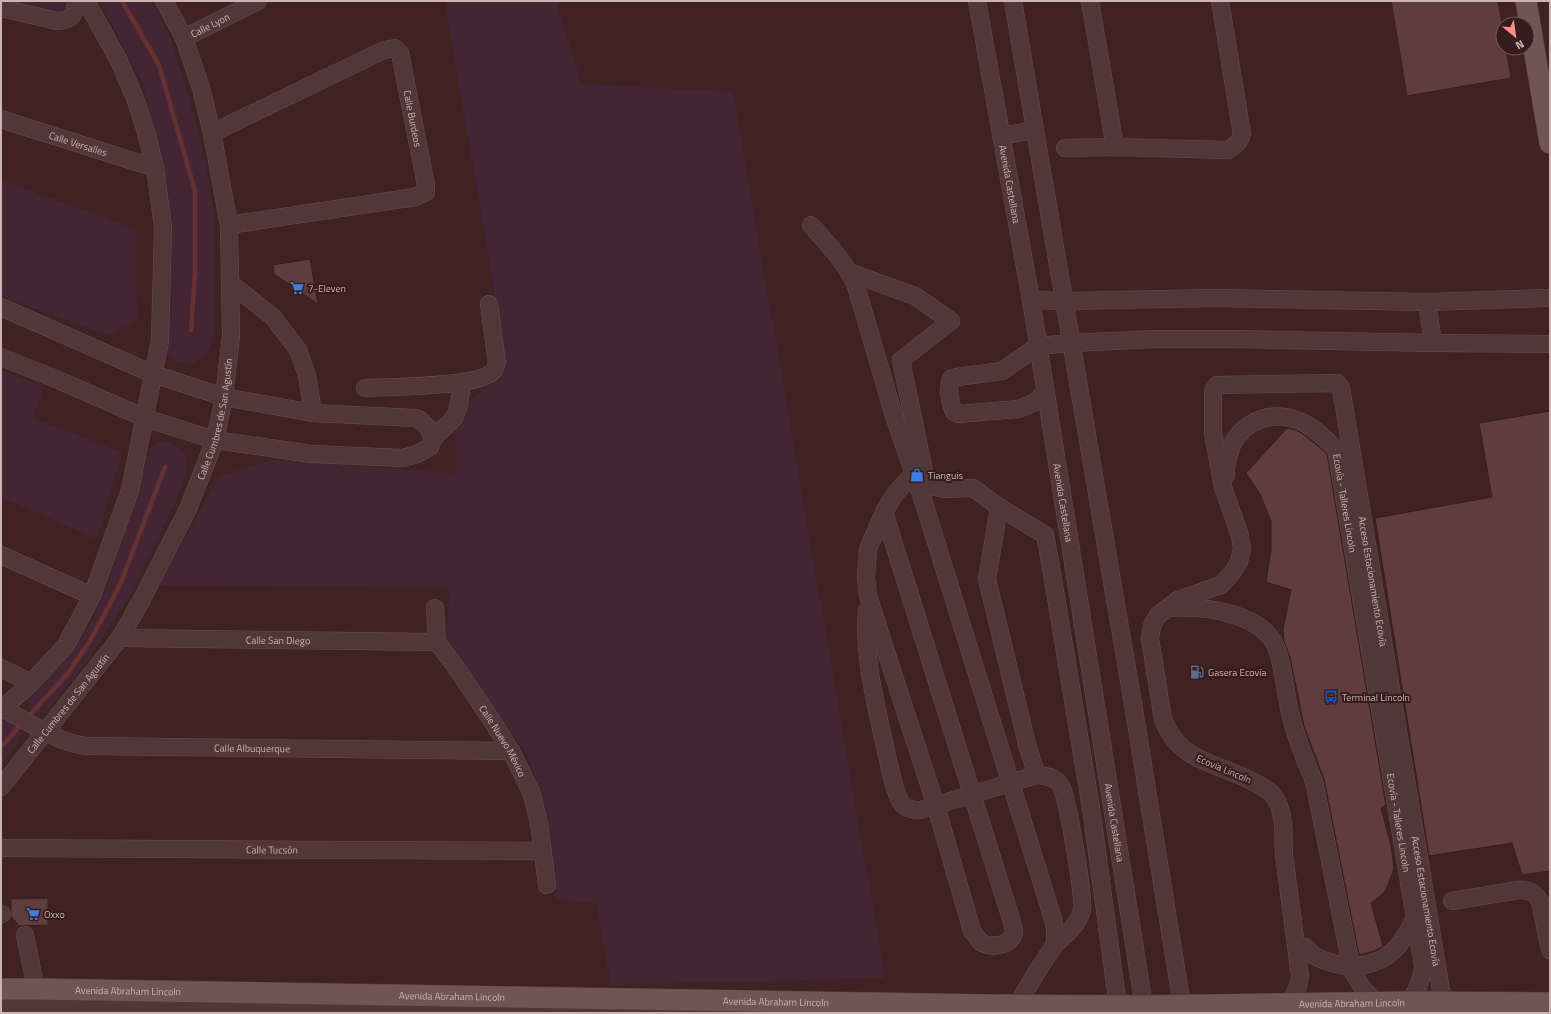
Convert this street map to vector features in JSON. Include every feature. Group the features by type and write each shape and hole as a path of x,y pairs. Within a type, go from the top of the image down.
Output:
{"main road":[{"path":"1526,1 1550,143"},
{"name":"Avenida Abraham Lincoln","path":"1,989 608,1000 1017,1005 1107,1008 1144,1006 1290,1007 1377,1004 1406,1008 1443,1002 1550,1003"}],"street":[{"path":"1,8 57,21 67,21 74,15 77,1"},
{"path":"2,709 31,683 66,645 92,596 130,490 160,341 163,227 155,168 146,132 135,98 119,61 86,1"},
{"name":"Calle Cumbres de San Agustín","path":"1,787 120,638 141,601 188,509 215,440 224,397 231,336 229,225 212,133 201,88 184,38 164,1"},
{"name":"Calle Lyon","path":"184,38 258,1"},
{"name":"Avenida Castellana","path":"976,1 1031,300 1144,1006"},
{"path":"1013,1 1133,704 1182,1006"},
{"path":"1090,1 1115,147"},
{"path":"1064,148 1115,147 1228,150 1234,147 1242,134 1220,1"},
{"name":"Calle Burdeos","path":"212,133 384,50 396,48 400,53 426,185 426,192 415,197 229,225"},
{"name":"Calle Versalles","path":"1,119 155,168"},
{"path":"1001,136 1034,130"},
{"path":"812,225 851,273 856,286 894,416 923,500 1053,919 1055,944"},
{"path":"851,273 915,296 951,321 901,360 927,485 944,489 973,488 999,507 1044,535 1051,567 1091,808 1107,1008"},
{"path":"230,282 273,317 298,350 307,375 313,413"},
{"path":"1031,300 1065,301 1215,298 1427,302 1550,298"},
{"path":"1427,302 1433,343"},
{"path":"365,388 462,383 485,377 493,371 497,362 489,304"},
{"path":"1,307 153,374 224,397 313,413 416,418 422,421 433,438"},
{"path":"1045,392 1030,405 1019,409 958,414 954,412 951,406 949,384 951,380 957,377 1002,371 1038,346 1071,343 1155,339 1223,339 1550,344"},
{"path":"1,357 145,418 215,440 311,454 403,458 417,454 430,447 433,438 453,419 458,405 462,383"},
{"name":"Acceso Estacionamiento Ecovía","path":"1223,487 1213,433 1213,391 1217,385 1337,383 1340,385 1443,1002"},
{"name":"Ecovía - Talleres Lincoln","path":"1290,1007 1302,996 1308,984 1308,970 1294,877 1290,817 1285,799 1280,790 1270,781 1257,773 1200,750 1186,741 1178,733 1171,715 1158,641 1159,631 1173,608 1208,600 1220,595 1240,577 1245,568 1249,550 1248,535 1228,485 1226,471 1232,444 1240,432 1254,421 1273,416 1293,419 1314,428 1336,449 1423,965 1422,978 1406,1008"},
{"path":"913,474 895,494 884,512 868,549 866,577 868,596 866,619 872,683 895,788 903,805 911,809 920,810 971,796 1010,782 1037,775 1050,777 1057,780 1062,787 1068,815 1082,895 1082,909 1078,920 1067,934 1055,944 1017,1005"},
{"name":"Ecovía Lincoln","path":"1223,487 1240,536 1242,549 1239,562 1232,573 1221,585 1178,600 1173,608 1154,620 1150,639 1163,719 1176,741 1183,749 1195,757 1211,765 1249,779 1267,790 1277,802 1281,813 1284,854 1300,976 1300,983 1292,998 1290,1007"},
{"path":"999,507 987,579 1028,748 1037,775"},
{"path":"868,596 936,806 972,931 981,942 992,946 1001,945 1010,940 1014,932 884,512"},
{"path":"1,555 92,596"},
{"path":"435,608 437,642"},
{"path":"1173,608 1212,610 1228,613 1248,620 1263,630 1278,651 1290,712 1303,755 1314,780 1350,965 1363,989 1377,1004"},
{"name":"Calle San Diego","path":"120,638 437,642"},
{"name":"Calle Nuevo México","path":"437,642 457,669 511,750 532,794 539,823 547,885"},
{"path":"1,668 31,683"},
{"name":"Calle Albuquerque","path":"2,709 72,744 86,746 511,750"},
{"name":"Calle Tucsón","path":"1,848 543,851"},
{"path":"1452,901 1519,890 1528,890 1536,894 1540,901 1550,950"},
{"path":"1305,947 1315,956 1332,964 1350,965 1374,963 1386,957 1397,948 1416,917"},
{"path":"25,935 36,989"},
{"path":"1,1006 736,1013"}],"shaded area":[{"path":"8,1 69,1 68,7 53,13"},
{"path":"99,1 151,1 170,36 201,140 215,217 213,336 209,348 201,359 188,365 177,362 170,356 164,344 169,287 170,210 143,83"},
{"path":"445,1 560,1 557,8 582,84 733,92 885,978 611,985 596,904 556,899 548,816 527,754 447,650 449,588 159,585 219,476 272,460 456,473 455,414 507,368"},
{"path":"1,180 136,229 137,322 106,335 1,296"},
{"path":"1,370 44,387 33,418 122,452 97,539 1,497"},
{"path":"165,441 174,444 181,449 188,461 188,466 176,501 130,595 89,659 46,712 36,714 30,710 27,702 30,695 78,644 96,614 108,583 149,449 156,444"},
{"path":"2,720 13,724 21,733 18,744 1,765 1,721"}],"building":[{"path":"1391,1 1498,1 1501,16 1495,16 1495,56 1507,56 1511,78 1407,96"},
{"path":"310,259 318,304 274,274 273,265"},
{"path":"1550,411 1550,871 1522,875 1512,843 1429,856 1375,518 1492,497 1479,423"},
{"name":"Terminal Lincoln","path":"1287,428 1296,430 1306,436 1327,454 1386,805 1381,808 1391,845 1394,869 1385,892 1371,903 1383,946 1374,951 1359,955 1324,779 1304,726 1290,657 1284,641 1283,629 1291,590 1266,582 1271,549 1271,521 1260,494 1246,473"},
{"path":"48,898 48,925 19,926 11,916 11,899"}],"waterway":[{"path":"122,1 159,65 195,191 195,273 191,330"},
{"path":"1,747 68,673 90,641 120,585 165,467"}],"place":[{"name":"7-Eleven","path":"297,288"},
{"name":"Tianguis","path":"917,475"},
{"name":"Gasera Ecovía","path":"1197,672"},
{"name":"Terminal Lincoln","path":"1331,697"},
{"name":"Oxxo","path":"33,914"}]}
